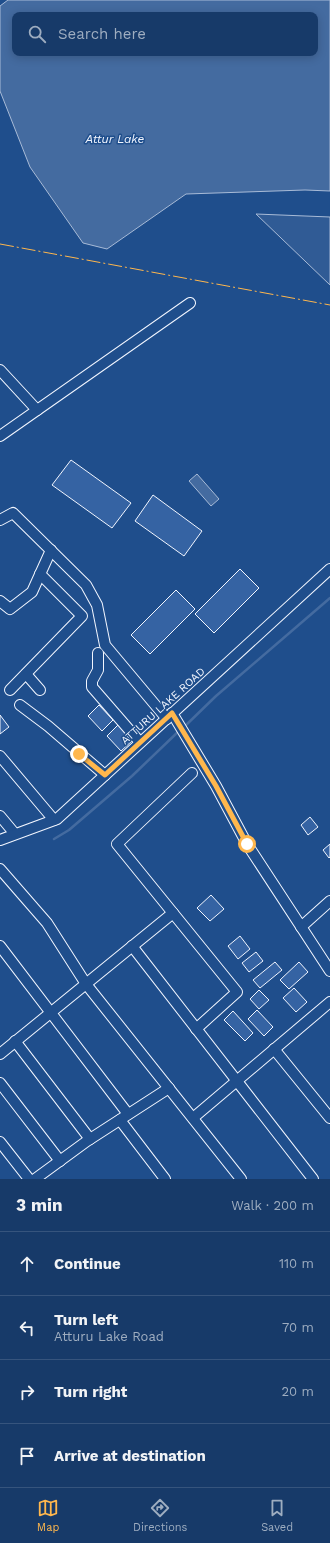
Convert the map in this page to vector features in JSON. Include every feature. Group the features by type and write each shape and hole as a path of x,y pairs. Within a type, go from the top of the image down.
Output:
{"street":[{"path":"0,436 190,303"},
{"path":"0,370 37,410"},
{"path":"0,520 13,513 86,585 97,605 105,645 170,716 216,786 247,844 330,971"},
{"path":"0,601 10,610 32,592 51,550"},
{"name":"ATTURU LAKE ROAD","path":"0,840 54,820 330,569"},
{"path":"40,574 82,616"},
{"path":"10,690 82,616 97,605"},
{"path":"98,653 98,670 92,681 92,687 138,740"},
{"path":"26,674 40,690"},
{"path":"20,706 48,726 105,775"},
{"path":"0,756 54,820"},
{"path":"192,773 117,844 237,992 196,1028"},
{"path":"0,816 16,834"},
{"path":"0,869 47,924 86,984 241,1179"},
{"path":"301,927 330,901"},
{"path":"0,1054 173,913"},
{"path":"0,946 51,1012 165,1179"},
{"path":"132,946 313,1179"},
{"path":"193,1118 330,1002"},
{"path":"15,1041 90,1139"},
{"path":"274,1049 330,1118"},
{"path":"0,1083 60,1160"},
{"path":"35,1179 90,1139 169,1088"},
{"path":"0,1142 29,1179"}],"shaded area":[{"path":"256,214 330,217 330,285"}],"water":[{"name":"Attur Lake","path":"8,0 330,0 330,191 305,190 186,194 107,249 83,243 30,167 0,91 0,6"},
{"path":"197,474 219,499 211,506 189,481"}],"building":[{"path":"71,460 131,503 112,528 52,485"},
{"path":"153,495 202,531 184,556 135,521"},
{"path":"240,569 259,588 214,633 195,614"},
{"path":"176,590 195,609 150,654 131,635"},
{"path":"99,705 113,720 102,731 88,716"},
{"path":"0,715 9,727 0,734"},
{"path":"118,725 133,740 121,751 107,736"},
{"path":"310,817 318,827 308,835 301,825"},
{"path":"330,844 330,857 329,858 323,850"},
{"path":"211,895 224,909 210,921 197,908"},
{"path":"240,936 250,949 238,959 228,946"},
{"path":"256,952 263,961 249,972 242,963"},
{"path":"275,962 282,970 260,988 253,980"},
{"path":"299,962 308,972 289,989 280,980"},
{"path":"294,988 307,1002 296,1012 283,998"},
{"path":"259,990 269,1000 259,1009 250,999"},
{"path":"257,1010 273,1027 264,1036 248,1019"},
{"path":"233,1011 253,1033 245,1041 224,1020"}],"waterway":[{"path":"184,727 216,696 330,598"},
{"path":"54,839 69,830 132,776 180,730"}],"power":[{"path":"0,244 330,305"}],"route":[{"path":"79,754 105,775 172,713 216,786 247,844"}]}
